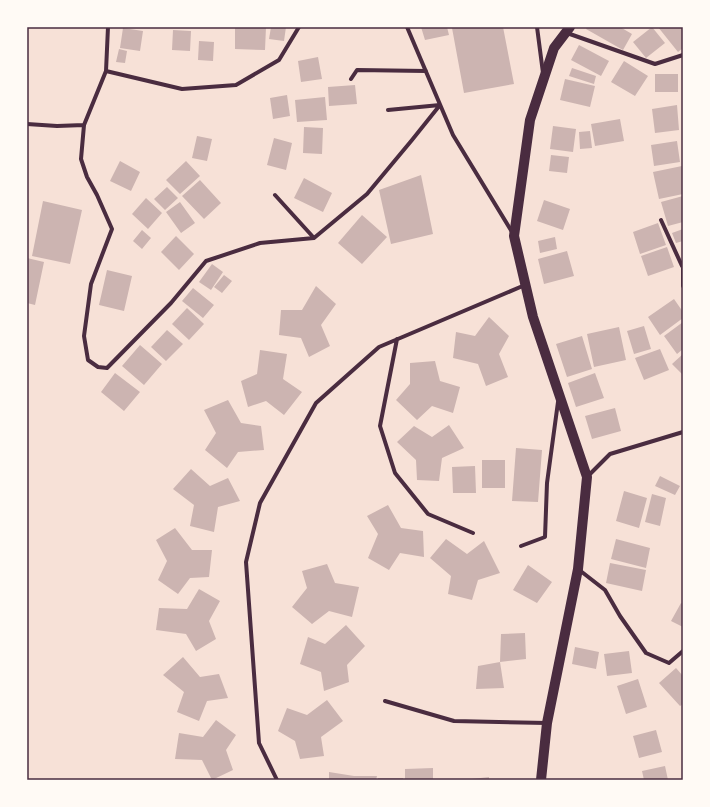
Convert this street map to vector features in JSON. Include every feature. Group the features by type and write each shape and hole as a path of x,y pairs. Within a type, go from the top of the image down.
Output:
{"main road":[{"path":"541,780 547,723 578,569 587,477 533,317 514,236 530,120 554,48 569,30"}],"street":[{"path":"108,27 106,71 84,125 81,158 87,177 112,229 91,284 84,336 88,360 98,367 107,368 171,303 206,261 260,242 314,238 367,194 440,105"},
{"path":"106,71 182,89 236,85 279,60 299,27"},
{"path":"407,27 453,135 514,236"},
{"path":"537,27 544,79"},
{"path":"569,30 655,64 683,55"},
{"path":"352,79 357,70 426,71"},
{"path":"388,110 440,105"},
{"path":"27,124 58,126 84,125"},
{"path":"275,195 314,238"},
{"path":"661,220 682,266 683,286"},
{"path":"277,780 259,743 246,562 260,503 316,403 378,347 526,285"},
{"path":"397,339 380,426 395,474 428,514 473,533"},
{"path":"521,546 545,537 547,483 559,393"},
{"path":"587,477 610,454 683,432"},
{"path":"578,569 605,590 620,616 646,653 669,663 683,651"},
{"path":"385,701 454,722 547,723"}],"building":[{"path":"235,27 266,27 265,50 235,49"},
{"path":"271,27 286,27 284,41 269,39"},
{"path":"421,27 447,27 449,35 425,40"},
{"path":"503,27 514,84 464,93 452,28"},
{"path":"587,27 620,27 632,34 623,50 586,29"},
{"path":"652,27 665,43 646,58 633,42"},
{"path":"658,27 683,27 683,48 678,52"},
{"path":"123,28 143,31 140,51 120,48"},
{"path":"173,30 191,31 190,51 172,50"},
{"path":"199,41 214,42 213,61 198,60"},
{"path":"579,45 609,61 601,76 571,60"},
{"path":"119,49 127,51 125,63 116,62"},
{"path":"318,57 322,79 301,82 298,61"},
{"path":"624,61 648,76 635,96 611,82"},
{"path":"572,68 596,76 594,84 569,76"},
{"path":"655,74 678,74 678,92 655,92"},
{"path":"565,79 595,86 590,107 560,100"},
{"path":"355,85 357,104 329,106 328,87"},
{"path":"287,95 290,116 273,119 270,98"},
{"path":"325,97 327,120 297,122 295,100"},
{"path":"677,105 679,130 655,133 652,109"},
{"path":"620,119 624,141 595,146 591,124"},
{"path":"553,126 576,129 573,152 550,149"},
{"path":"304,127 323,128 322,154 303,153"},
{"path":"590,131 592,148 580,149 579,132"},
{"path":"197,136 212,139 207,161 192,158"},
{"path":"274,138 292,143 286,170 267,165"},
{"path":"677,141 680,162 654,166 651,145"},
{"path":"551,155 569,157 567,173 549,171"},
{"path":"120,161 140,172 131,191 110,181"},
{"path":"186,161 200,176 180,194 166,180"},
{"path":"682,166 683,194 659,199 653,172"},
{"path":"421,175 433,234 391,244 379,190"},
{"path":"304,178 332,193 323,212 294,198"},
{"path":"200,180 221,203 204,219 182,196"},
{"path":"167,187 178,198 165,210 154,199"},
{"path":"683,196 683,222 668,226 661,202"},
{"path":"146,198 162,213 148,229 132,214"},
{"path":"544,200 570,209 563,230 537,221"},
{"path":"43,201 82,210 70,264 32,256"},
{"path":"180,202 195,223 181,233 166,212"},
{"path":"362,215 387,237 362,264 338,243"},
{"path":"658,223 666,245 640,254 633,232"},
{"path":"683,229 683,241 676,243 672,233"},
{"path":"142,230 151,238 142,249 133,241"},
{"path":"176,236 194,254 179,270 161,252"},
{"path":"555,237 557,249 540,253 538,241"},
{"path":"667,247 674,267 648,276 641,256"},
{"path":"567,251 574,276 544,284 538,259"},
{"path":"27,258 44,262 35,305 27,303"},
{"path":"212,264 223,272 211,290 199,282"},
{"path":"107,270 132,276 124,311 99,305"},
{"path":"224,275 232,281 222,293 214,287"},
{"path":"316,286 336,304 321,325 330,346 309,357 301,338 279,335 281,310 302,310"},
{"path":"193,288 214,305 203,318 182,301"},
{"path":"674,299 683,312 683,318 660,335 648,317"},
{"path":"187,308 204,324 189,340 172,324"},
{"path":"489,317 509,336 499,354 508,377 486,386 478,364 453,358 456,332 475,336"},
{"path":"683,322 683,349 677,354 664,336"},
{"path":"644,326 651,349 634,354 627,331"},
{"path":"619,327 626,360 594,367 587,334"},
{"path":"167,330 183,344 166,361 151,347"},
{"path":"582,336 592,369 567,377 556,344"},
{"path":"140,345 162,364 144,385 122,366"},
{"path":"660,349 669,370 644,380 635,358"},
{"path":"260,350 287,354 283,379 302,392 284,415 266,401 248,407 241,381 257,374"},
{"path":"683,354 683,375 672,364"},
{"path":"435,361 440,381 460,387 453,413 432,406 417,420 396,400 410,384 410,363"},
{"path":"115,373 140,392 124,411 101,392"},
{"path":"595,373 604,398 576,407 568,383"},
{"path":"228,400 241,423 261,426 264,450 238,452 227,468 205,450 216,433 204,410"},
{"path":"615,408 621,431 592,439 585,416"},
{"path":"449,425 464,448 442,458 439,481 417,480 416,460 397,442 414,426 432,437"},
{"path":"516,448 542,450 538,502 512,501"},
{"path":"482,460 505,460 505,488 482,488"},
{"path":"475,466 476,493 453,493 452,467"},
{"path":"191,469 210,486 228,478 240,501 218,507 214,532 190,526 194,505 173,489"},
{"path":"660,476 680,486 675,495 655,486"},
{"path":"624,491 647,498 639,528 616,521"},
{"path":"652,494 666,498 660,526 645,522"},
{"path":"388,505 401,528 423,531 424,557 400,553 389,570 368,558 378,534 367,516"},
{"path":"175,528 192,550 212,550 209,577 190,578 178,594 158,580 167,561 156,540"},
{"path":"446,539 467,554 484,541 500,573 478,580 472,600 448,594 451,576 430,558"},
{"path":"616,539 650,548 646,568 611,559"},
{"path":"610,563 646,570 642,591 606,583"},
{"path":"327,564 335,583 359,587 352,617 329,611 312,624 292,607 307,588 302,571"},
{"path":"528,565 552,582 537,603 513,590"},
{"path":"199,589 220,601 209,621 216,639 196,651 186,634 156,630 159,608 187,609"},
{"path":"681,603 683,604 683,627 671,621"},
{"path":"346,625 365,646 347,665 349,682 324,691 321,672 300,664 308,637 325,644"},
{"path":"525,633 526,659 500,662 501,634"},
{"path":"575,647 599,652 596,669 572,664"},
{"path":"629,651 632,673 607,676 604,654"},
{"path":"183,657 200,677 219,674 228,698 207,701 199,721 177,712 184,692 163,675"},
{"path":"500,662 504,688 476,689 478,666"},
{"path":"676,668 683,676 683,704 680,706 659,683"},
{"path":"638,679 647,707 626,714 617,686"},
{"path":"327,700 343,721 321,737 324,756 300,759 295,741 278,731 287,708 307,715"},
{"path":"216,720 236,735 226,750 233,770 212,780 202,760 175,759 179,733 203,737"},
{"path":"656,730 662,752 639,758 633,736"},
{"path":"665,766 668,780 644,780 642,771"},
{"path":"433,768 433,780 405,780 405,769"},
{"path":"329,772 354,776 377,776 376,780 329,780"},
{"path":"489,777 489,780 472,780 472,779"},
{"path":"378,778 403,778 403,780 378,780"}]}
